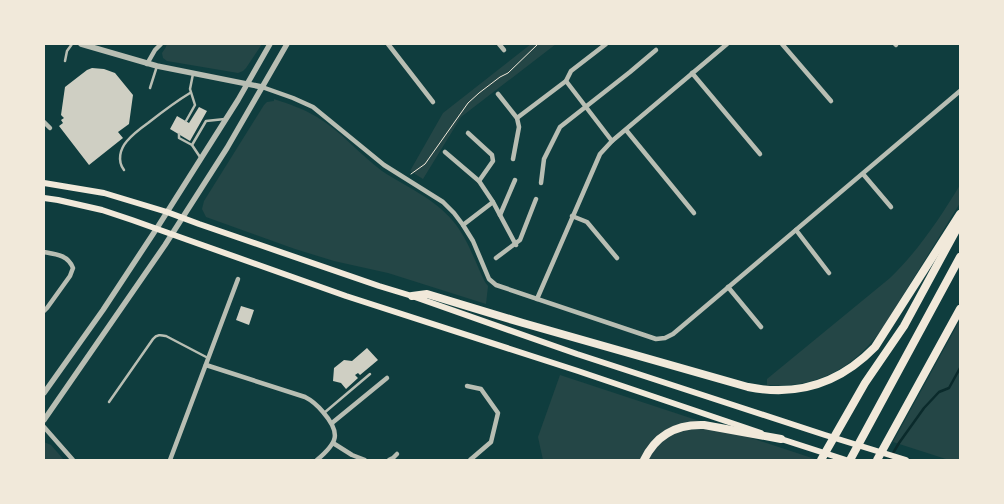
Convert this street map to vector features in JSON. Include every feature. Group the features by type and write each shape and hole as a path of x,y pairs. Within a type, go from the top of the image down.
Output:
{"highway":[{"path":"412,296 427,294 748,387 778,391 807,388 831,380 843,373 856,365 875,347 960,214"},
{"path":"821,460 865,383 904,326 960,223"},
{"path":"850,460 960,257"},
{"path":"877,460 960,309"},
{"path":"644,460 655,444 666,434 680,427 692,425 704,425 781,439"}],"main road":[{"path":"44,183 104,193 167,212 182,219 412,296 577,354 906,460"},
{"path":"44,198 102,210 355,299 846,460"}],"street":[{"path":"81,44 147,64 262,87 313,106 376,160 443,202 463,225 473,241 487,276 496,285 644,336 660,339 673,334 960,91"},
{"path":"147,64 161,44"},
{"path":"44,393 103,310 157,228 226,119 270,44"},
{"path":"44,420 182,219 232,140 287,44"},
{"path":"388,44 433,102"},
{"path":"499,44 504,50"},
{"path":"517,118 566,82 571,71 606,44"},
{"path":"537,299 598,157 603,150 721,46 727,44"},
{"path":"782,44 831,101"},
{"path":"541,183 544,159 559,128 656,50"},
{"path":"692,73 760,154"},
{"path":"566,82 612,141"},
{"path":"498,94 517,118 518,127 513,159"},
{"path":"44,122 50,128"},
{"path":"626,130 694,213"},
{"path":"468,133 492,155 492,164 479,181"},
{"path":"445,152 479,181 493,202 516,245"},
{"path":"863,174 891,208"},
{"path":"500,215 515,180"},
{"path":"496,258 516,245 522,238 536,199"},
{"path":"463,225 493,202"},
{"path":"572,216 587,222 617,258"},
{"path":"796,230 830,273"},
{"path":"44,252 67,259 73,268 70,276 44,311"},
{"path":"170,460 238,279"},
{"path":"728,287 761,327"},
{"path":"206,365 305,397 314,403 332,423 335,432 333,443 317,460"},
{"path":"332,423 387,378"},
{"path":"467,386 481,389 498,413 491,442 470,460"},
{"path":"44,427 73,460"},
{"path":"333,443 352,455 365,460"},
{"path":"389,460 396,454"}],"lane":[{"path":"65,61 67,51 72,44"},
{"path":"150,88 157,66"},
{"path":"186,121 193,113 195,105 190,92 194,73"},
{"path":"124,170 119,160 127,141 190,92"},
{"path":"203,119 206,121 226,119"},
{"path":"192,145 206,121"},
{"path":"179,134 178,138 192,145 201,158"},
{"path":"108,402 156,336 166,336 208,358"},
{"path":"324,413 370,374"}],"path":[{"path":"406,179 412,172 424,164 468,103 478,93 508,73 538,44"}],"shaded area":[{"path":"168,44 262,44 246,68 238,73 167,61 163,58 162,53"},
{"path":"531,44 556,44 461,117 423,179 410,171 443,113"},
{"path":"274,99 302,109 326,123 382,171 429,199 445,213 463,235 488,286 486,304 388,273 334,261 295,249 206,217 202,209 204,201 264,105 267,102 274,101"},
{"path":"960,185 960,203 884,326 861,353 848,364 819,379 785,385 767,385 767,379 900,268 928,234"},
{"path":"960,320 960,460 949,460 893,442"},
{"path":"560,375 818,460 543,460 538,437"},
{"path":"44,442 51,445 64,460 44,460"}],"building":[{"path":"92,68 104,69 115,73 133,95 129,124 118,132 123,138 89,165 59,126 63,123 61,120 64,118 61,115 65,87"},
{"path":"199,107 207,111 190,141 170,129 177,116 189,123"},
{"path":"241,306 254,310 249,325 236,320"},
{"path":"367,348 378,360 360,375 358,373 355,375 358,378 346,389 341,383 333,381 334,368 344,360 352,361"}],"waterway":[{"path":"889,460 924,408 939,392 949,388 960,368"}]}
